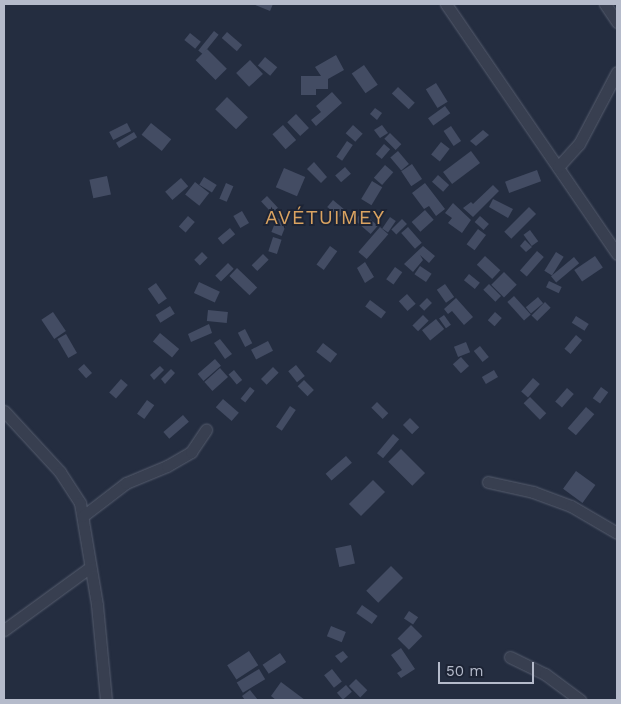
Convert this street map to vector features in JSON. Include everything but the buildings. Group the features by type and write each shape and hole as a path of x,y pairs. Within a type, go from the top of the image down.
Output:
{"street":[{"path":"446,4 617,254"},
{"path":"605,4 617,22"},
{"path":"558,167 579,144 617,72"},
{"path":"4,411 60,472 80,503 89,568 97,606 106,700"},
{"path":"83,516 126,483 167,466 191,452 206,430"},
{"path":"488,482 533,492 570,506 617,533"},
{"path":"4,630 89,568"},
{"path":"510,657 545,674 580,700"}],"district":[{"name":"AVÉTUIMEY","path":"325,217"}]}
